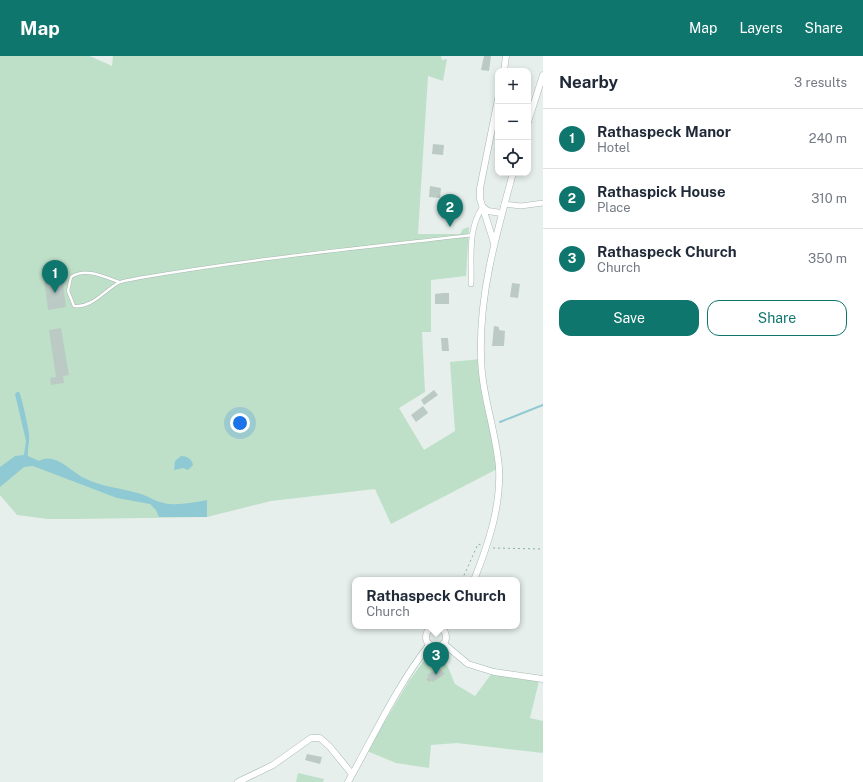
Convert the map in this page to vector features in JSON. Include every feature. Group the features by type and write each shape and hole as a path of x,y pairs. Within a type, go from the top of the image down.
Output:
{"street":[{"path":"504,68 506,56"},
{"path":"531,113 543,75"},
{"path":"494,243 480,200 480,188 497,104"},
{"path":"475,577 491,529 498,500 499,468 485,401 480,354 481,330 486,286 494,243 512,176"},
{"path":"504,204 521,206 543,203"},
{"path":"483,207 488,211 501,214"},
{"path":"472,284 472,235 479,213 483,207"},
{"path":"431,629 427,632 426,639 429,645 438,648 444,644 446,634 444,629"},
{"path":"444,644 468,664 494,672 543,679"},
{"path":"348,782 379,722 413,665 429,645"},
{"path":"238,782 272,765 311,738 320,738 352,774"}],"lane":[{"path":"119,282 90,273 78,273 71,277 68,291 74,306 80,307 87,304 119,282 242,263 472,235"}],"path":[{"path":"463,577 478,544 483,545"},
{"path":"493,548 543,549"}],"green space":[{"path":"0,56 90,56 112,66 113,56 441,56 442,60 447,59 443,81 428,76 418,234 460,234 463,229 469,227 466,276 431,280 431,332 422,332 425,392 399,408 424,450 455,431 450,362 481,359 499,468 391,524 375,489 271,501 207,517 48,519 17,515 0,495"},
{"path":"438,655 448,667 455,684 475,696 492,673 539,681 530,718 543,721 543,753 457,743 431,745 429,768 396,763 367,751 409,681 423,662"},
{"path":"298,773 324,779 323,782 296,782"}],"water":[{"path":"19,392 29,431 28,456 39,461 45,459 56,460 89,480 141,494 162,503 179,504 207,500 207,517 159,517 156,510 150,504 117,498 33,466 24,467 0,487 0,467 15,456 24,455 26,441 15,394"},
{"path":"181,456 189,458 193,465 188,470 183,468 174,470 175,461"}],"building":[{"path":"484,56 491,56 489,71 481,70"},
{"path":"433,144 444,145 443,155 432,154"},
{"path":"430,186 441,188 440,198 429,197"},
{"path":"62,276 66,307 48,310 44,279"},
{"path":"512,283 520,284 518,298 510,297"},
{"path":"449,293 449,304 435,304 435,294"},
{"path":"494,326 499,327 499,330 505,331 504,346 492,346"},
{"path":"61,328 69,375 63,376 64,383 51,385 50,378 56,377 49,330"},
{"path":"441,338 448,338 449,351 442,351"},
{"path":"434,390 438,395 424,405 421,400"},
{"path":"423,406 428,413 416,422 411,415"},
{"path":"439,667 445,674 433,682 429,682 426,679 429,677 427,675"},
{"path":"307,754 322,757 320,764 305,760"}],"waterway":[{"path":"500,422 543,405"}],"place":[{"name":"Rathaspick House","path":"450,227"},
{"name":"Rathaspeck Manor","path":"55,293"},
{"name":"Rathaspeck Church","path":"436,675"}]}
